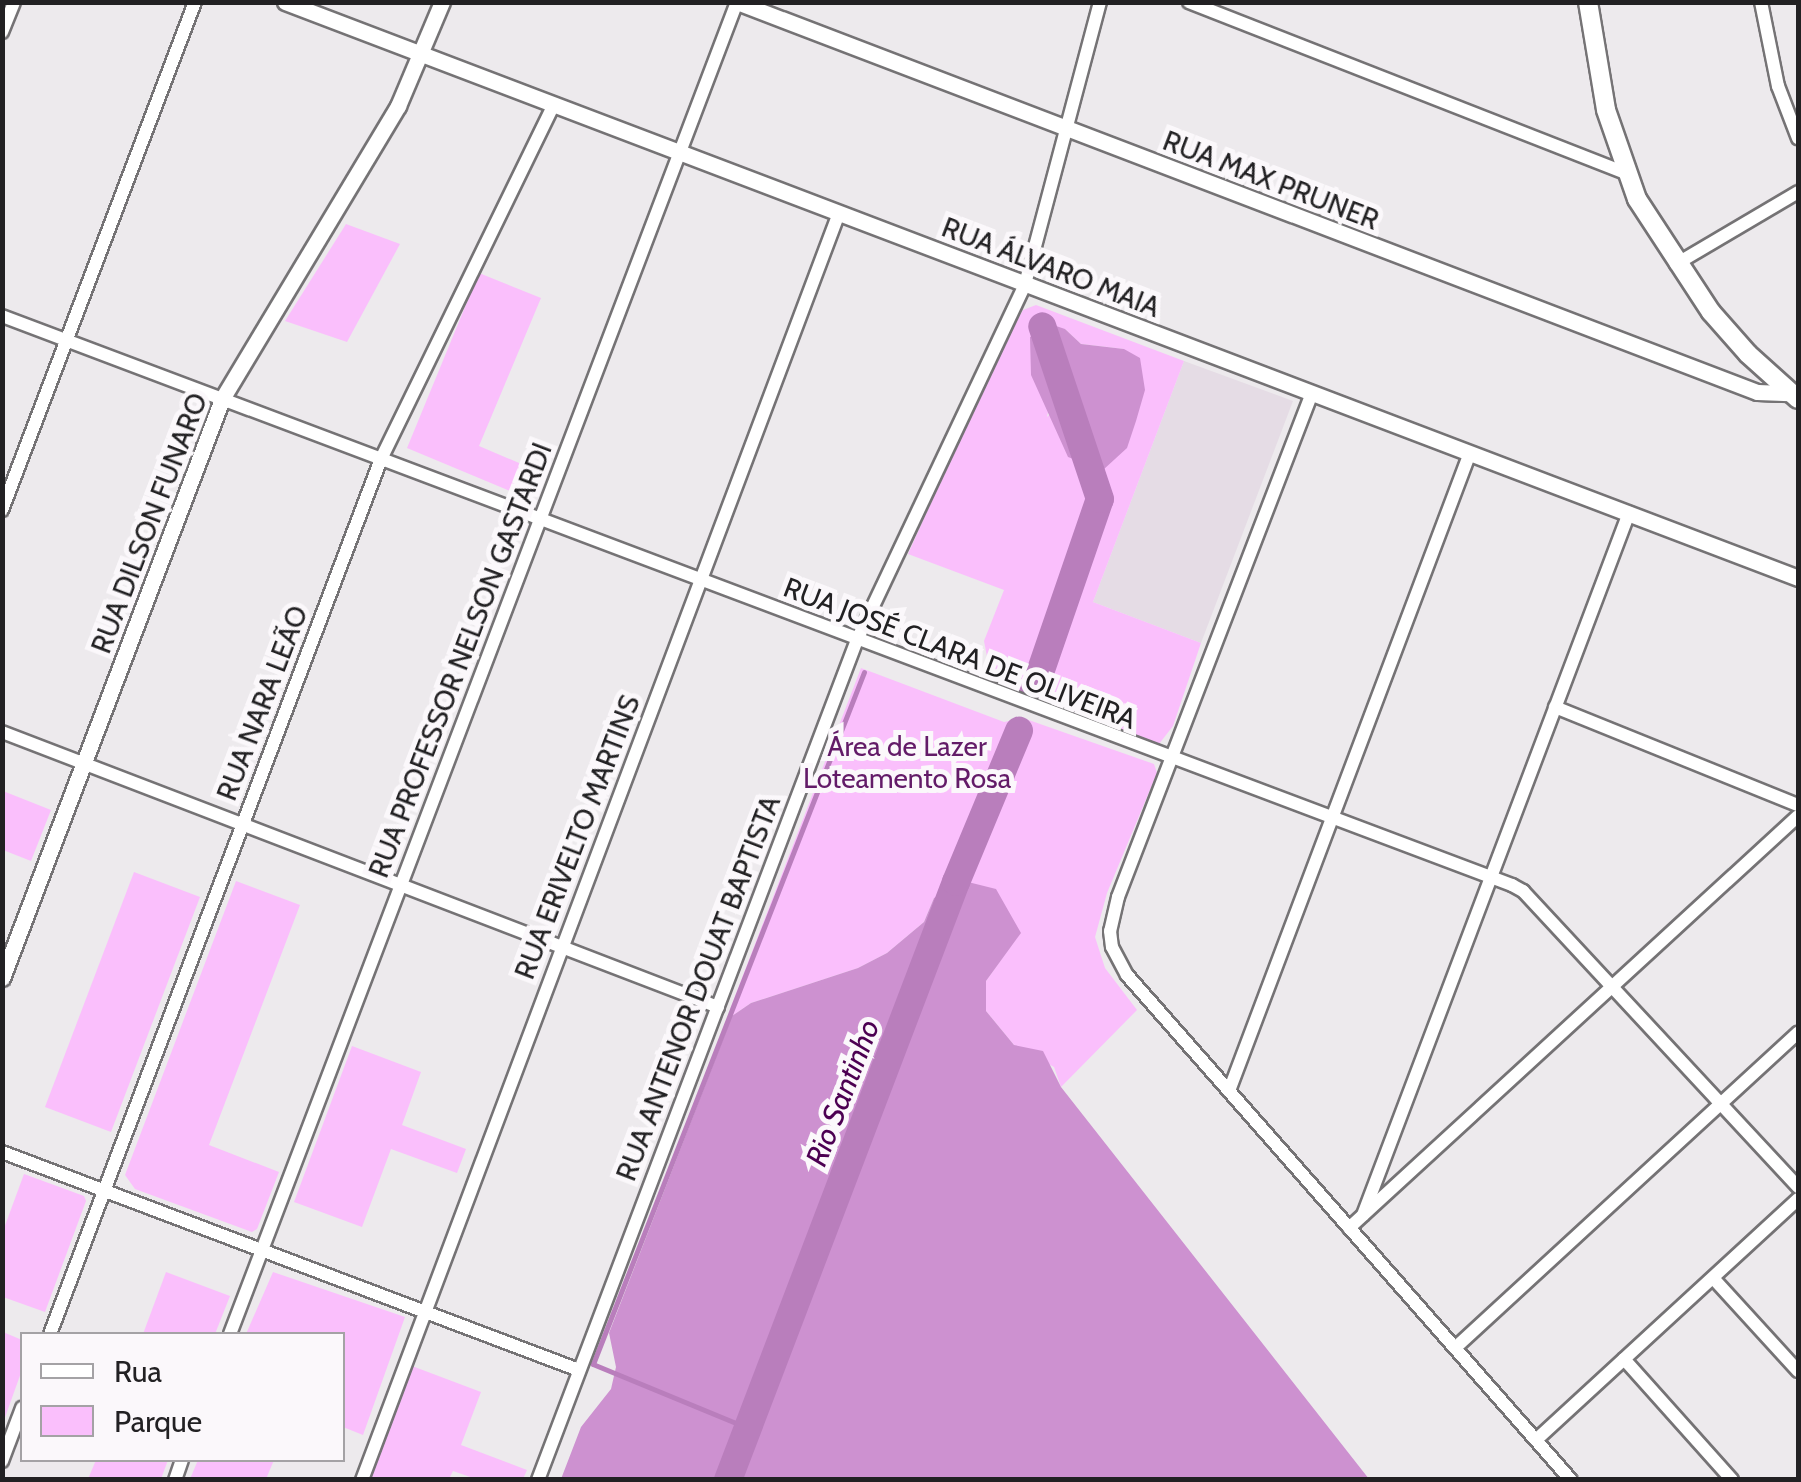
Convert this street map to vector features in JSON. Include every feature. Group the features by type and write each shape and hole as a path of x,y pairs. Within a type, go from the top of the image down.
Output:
{"main road":[{"path":"1588,2 1600,86 1625,173 1676,264 1728,332 1794,396"}],"street":[{"path":"2,32 14,2"},
{"path":"2,510 195,2"},
{"name":"RUA ÁLVARO MAIA","path":"285,2 1798,578"},
{"name":"RUA DILSON FUNARO","path":"2,978 222,399 376,145 423,55 442,2"},
{"name":"RUA ANTENOR DOUAT BAPTISTA","path":"538,1480 857,640 1026,284 1100,2"},
{"path":"1188,2 1625,173"},
{"path":"1761,2 1772,64 1798,138"},
{"name":"RUA MAX PRUNER","path":"737,3 1757,392 1794,396"},
{"name":"RUA PROFESSOR NELSON GASTARDI","path":"231,1332 737,3"},
{"name":"RUA NARA LEÃO","path":"51,1332 381,460 554,104"},
{"path":"1676,264 1798,192"},
{"name":"RUA ERIVELTO MARTINS","path":"362,1480 839,213"},
{"name":"RUA JOSÉ CLARA DE OLIVEIRA","path":"2,316 1522,891 1798,1187"},
{"path":"1312,393 1113,912 1112,948 1127,975 1570,1480"},
{"path":"1230,1091 1470,453"},
{"path":"1363,1215 1629,514"},
{"path":"1556,707 1798,805"},
{"path":"2,732 718,1007"},
{"path":"1349,1228 1798,816"},
{"path":"1454,1348 1798,1033"},
{"path":"2,1152 579,1370"},
{"path":"1536,1440 1798,1200"},
{"path":"1713,1278 1798,1371"},
{"path":"1624,1359 1732,1480"},
{"path":"2,1461 20,1413"}],"shaded area":[{"path":"1053,325 1065,329 1081,344 1124,349 1140,358 1145,390 1136,421 1127,448 1103,470 1068,457 1031,375 1030,337"},
{"path":"1184,361 1293,401 1201,643 1093,602"},
{"path":"964,881 996,889 1021,933 986,981 986,1011 1014,1045 1043,1051 1061,1087 1369,1479 561,1479 581,1427 611,1389 616,1367 609,1333 732,1016 751,1003 858,968 887,953 924,922 934,898"}],"green space":[{"path":"346,224 400,244 347,342 285,321"},
{"path":"479,273 541,298 479,446 538,471 527,498 407,448"},
{"path":"1036,305 1184,361 1093,602 1201,643 1173,726 1159,744 1006,687 989,667 984,641 1004,590 908,554 1001,346 1023,310","holes":["1065,329 1081,344 1124,349 1047,417"]},
{"name":"Área de Lazer Loteamento Rosa","path":"861,668 1004,722 1023,718 1154,764 1157,773 1107,893 1095,937 1105,968 1137,1010 1061,1087 1054,1067 1014,1045 986,1011 986,981 1020,933 934,898 924,922 887,953 858,968 751,1003 732,1016 730,1009"},
{"path":"3,791 51,810 31,861 3,850"},
{"path":"134,872 200,897 111,1132 45,1107"},
{"path":"236,881 300,905 209,1145 279,1172 257,1229 252,1232 135,1189 125,1175"},
{"path":"352,1046 421,1072 402,1125 466,1149 457,1173 391,1149 362,1227 294,1202"},
{"path":"24,1174 84,1196 86,1201 45,1312 3,1297 3,1231"},
{"path":"166,1272 230,1296 216,1332 144,1332"},
{"path":"273,1272 405,1317 363,1435 345,1428 345,1332 247,1332"},
{"path":"3,1332 20,1339 20,1376 3,1423"},
{"path":"412,1366 481,1392 461,1445 527,1470 523,1479 476,1479 453,1471 449,1479 369,1480"},
{"path":"95,1462 167,1462 161,1479 88,1479"},
{"path":"197,1462 273,1462 266,1479 190,1479"}],"waterway":[{"name":"Rio Santinho","path":"1032,696 1100,499 1042,326"},
{"path":"748,1428 593,1364 864,672"},
{"name":"Rio Santinho","path":"728,1480 956,882 1019,731"}]}
